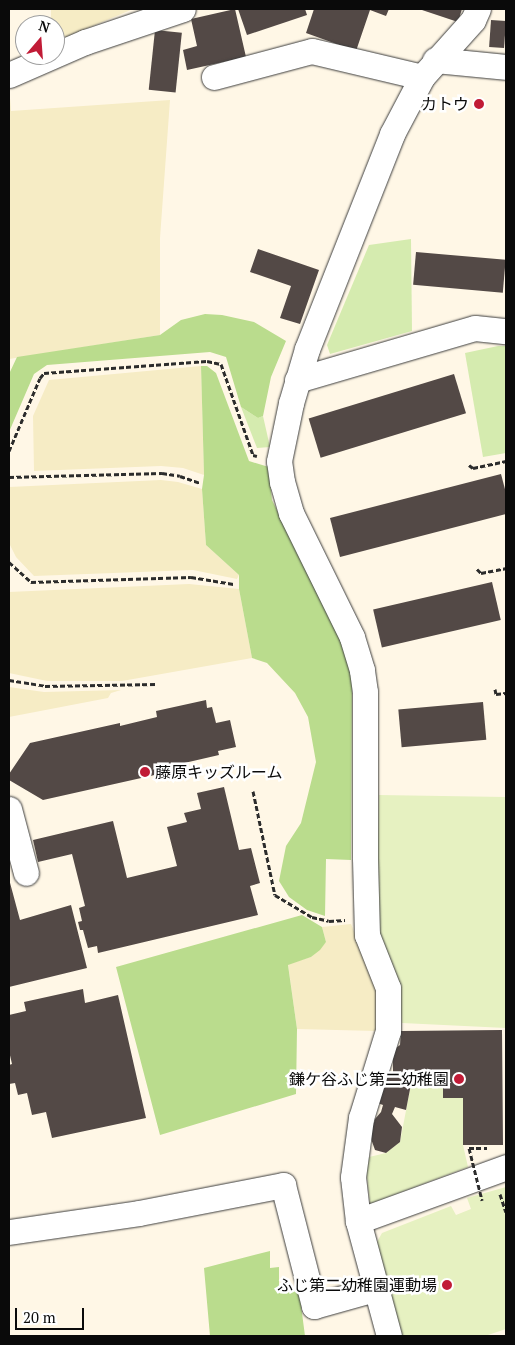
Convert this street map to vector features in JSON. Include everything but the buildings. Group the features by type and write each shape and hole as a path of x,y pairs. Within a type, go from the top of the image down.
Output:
{"street":[{"path":"9,75 85,42 183,9"},
{"path":"389,1336 358,1221 352,1177 361,1118 388,1031 388,988 368,935 365,857 365,692 362,670 352,637 290,513 279,461 297,380 310,340 392,134 428,69 472,20 478,9"},
{"path":"214,77 312,51 428,69 506,67"},
{"path":"297,380 475,328 506,331"},
{"path":"9,809 26,873"},
{"path":"358,1221 506,1167"},
{"path":"9,1232 139,1213 283,1185 314,1306 375,1288"}],"path":[{"path":"9,451 40,378 44,373 207,361 221,364 253,455 279,461"},
{"path":"469,465 473,468 506,461"},
{"path":"9,477 162,473 180,476 200,483"},
{"path":"9,562 31,582 191,577 233,584"},
{"path":"477,568 481,573 506,568"},
{"path":"9,680 45,686 156,684"},
{"path":"495,689 496,694 506,693"},
{"path":"253,791 275,895 312,917 329,922 367,918"},
{"path":"469,1148 482,1200 488,1198"},
{"path":"494,1196 501,1194 506,1212"}],"shaded area":[{"path":"51,9 133,9 65,38 65,15 51,15"},
{"path":"9,85 11,111 170,100 160,238 160,335 9,359"},
{"path":"201,366 204,475 183,468 161,466 34,471 33,416 49,380"},
{"path":"161,480 178,482 202,489 206,545 239,575 237,579 193,570 34,576 16,557 9,543 9,487"},
{"path":"189,584 239,589 252,658 122,681 47,681 9,673 9,592"},
{"path":"9,687 44,692 121,690 111,693 108,698 9,717"},
{"path":"351,924 378,992 376,1031 297,1029 288,964 311,957 326,942 322,927"}],"green space":[{"path":"411,239 412,331 330,354 327,345 369,245"},
{"path":"205,314 222,315 254,322 286,341 271,377 263,416 258,418 241,407 226,357 210,352 47,365 34,374 9,432 9,374 17,357 160,335 181,320"},
{"path":"506,346 506,453 483,457 465,353"},
{"path":"201,366 207,366 216,373 249,461 272,468 270,482 272,500 343,644 352,671 351,860 326,859 325,916 307,910 289,897 279,881 286,846 301,823 316,762 308,717 295,693 267,663 252,658 239,589 239,575 206,545 202,489 204,475"},
{"path":"241,407 258,418 263,416 270,447 257,448"},
{"path":"379,795 506,797 506,1028 402,1023 398,979 376,931"},
{"path":"302,915 322,927 326,942 311,957 288,965 297,1029 296,1094 160,1135 116,967"},
{"path":"412,1079 443,1079 443,1098 463,1098 463,1145 468,1167 370,1204 365,1158 386,1153 400,1142"},
{"name":"ふじ第二幼稚園運動場","path":"506,1187 506,1329 485,1336 399,1336 377,1242 382,1233 451,1206 456,1215 471,1209 467,1198"},
{"path":"270,1251 270,1268 279,1267 279,1291 299,1290 305,1336 210,1336 204,1268"}],"place":[{"name":"カトウ","path":"479,104"},
{"name":"藤原キッズルーム","path":"145,772"},
{"name":"鎌ケ谷ふじ第二幼稚園","path":"459,1079"},
{"name":"ふじ第二幼稚園運動場","path":"447,1285"}]}
